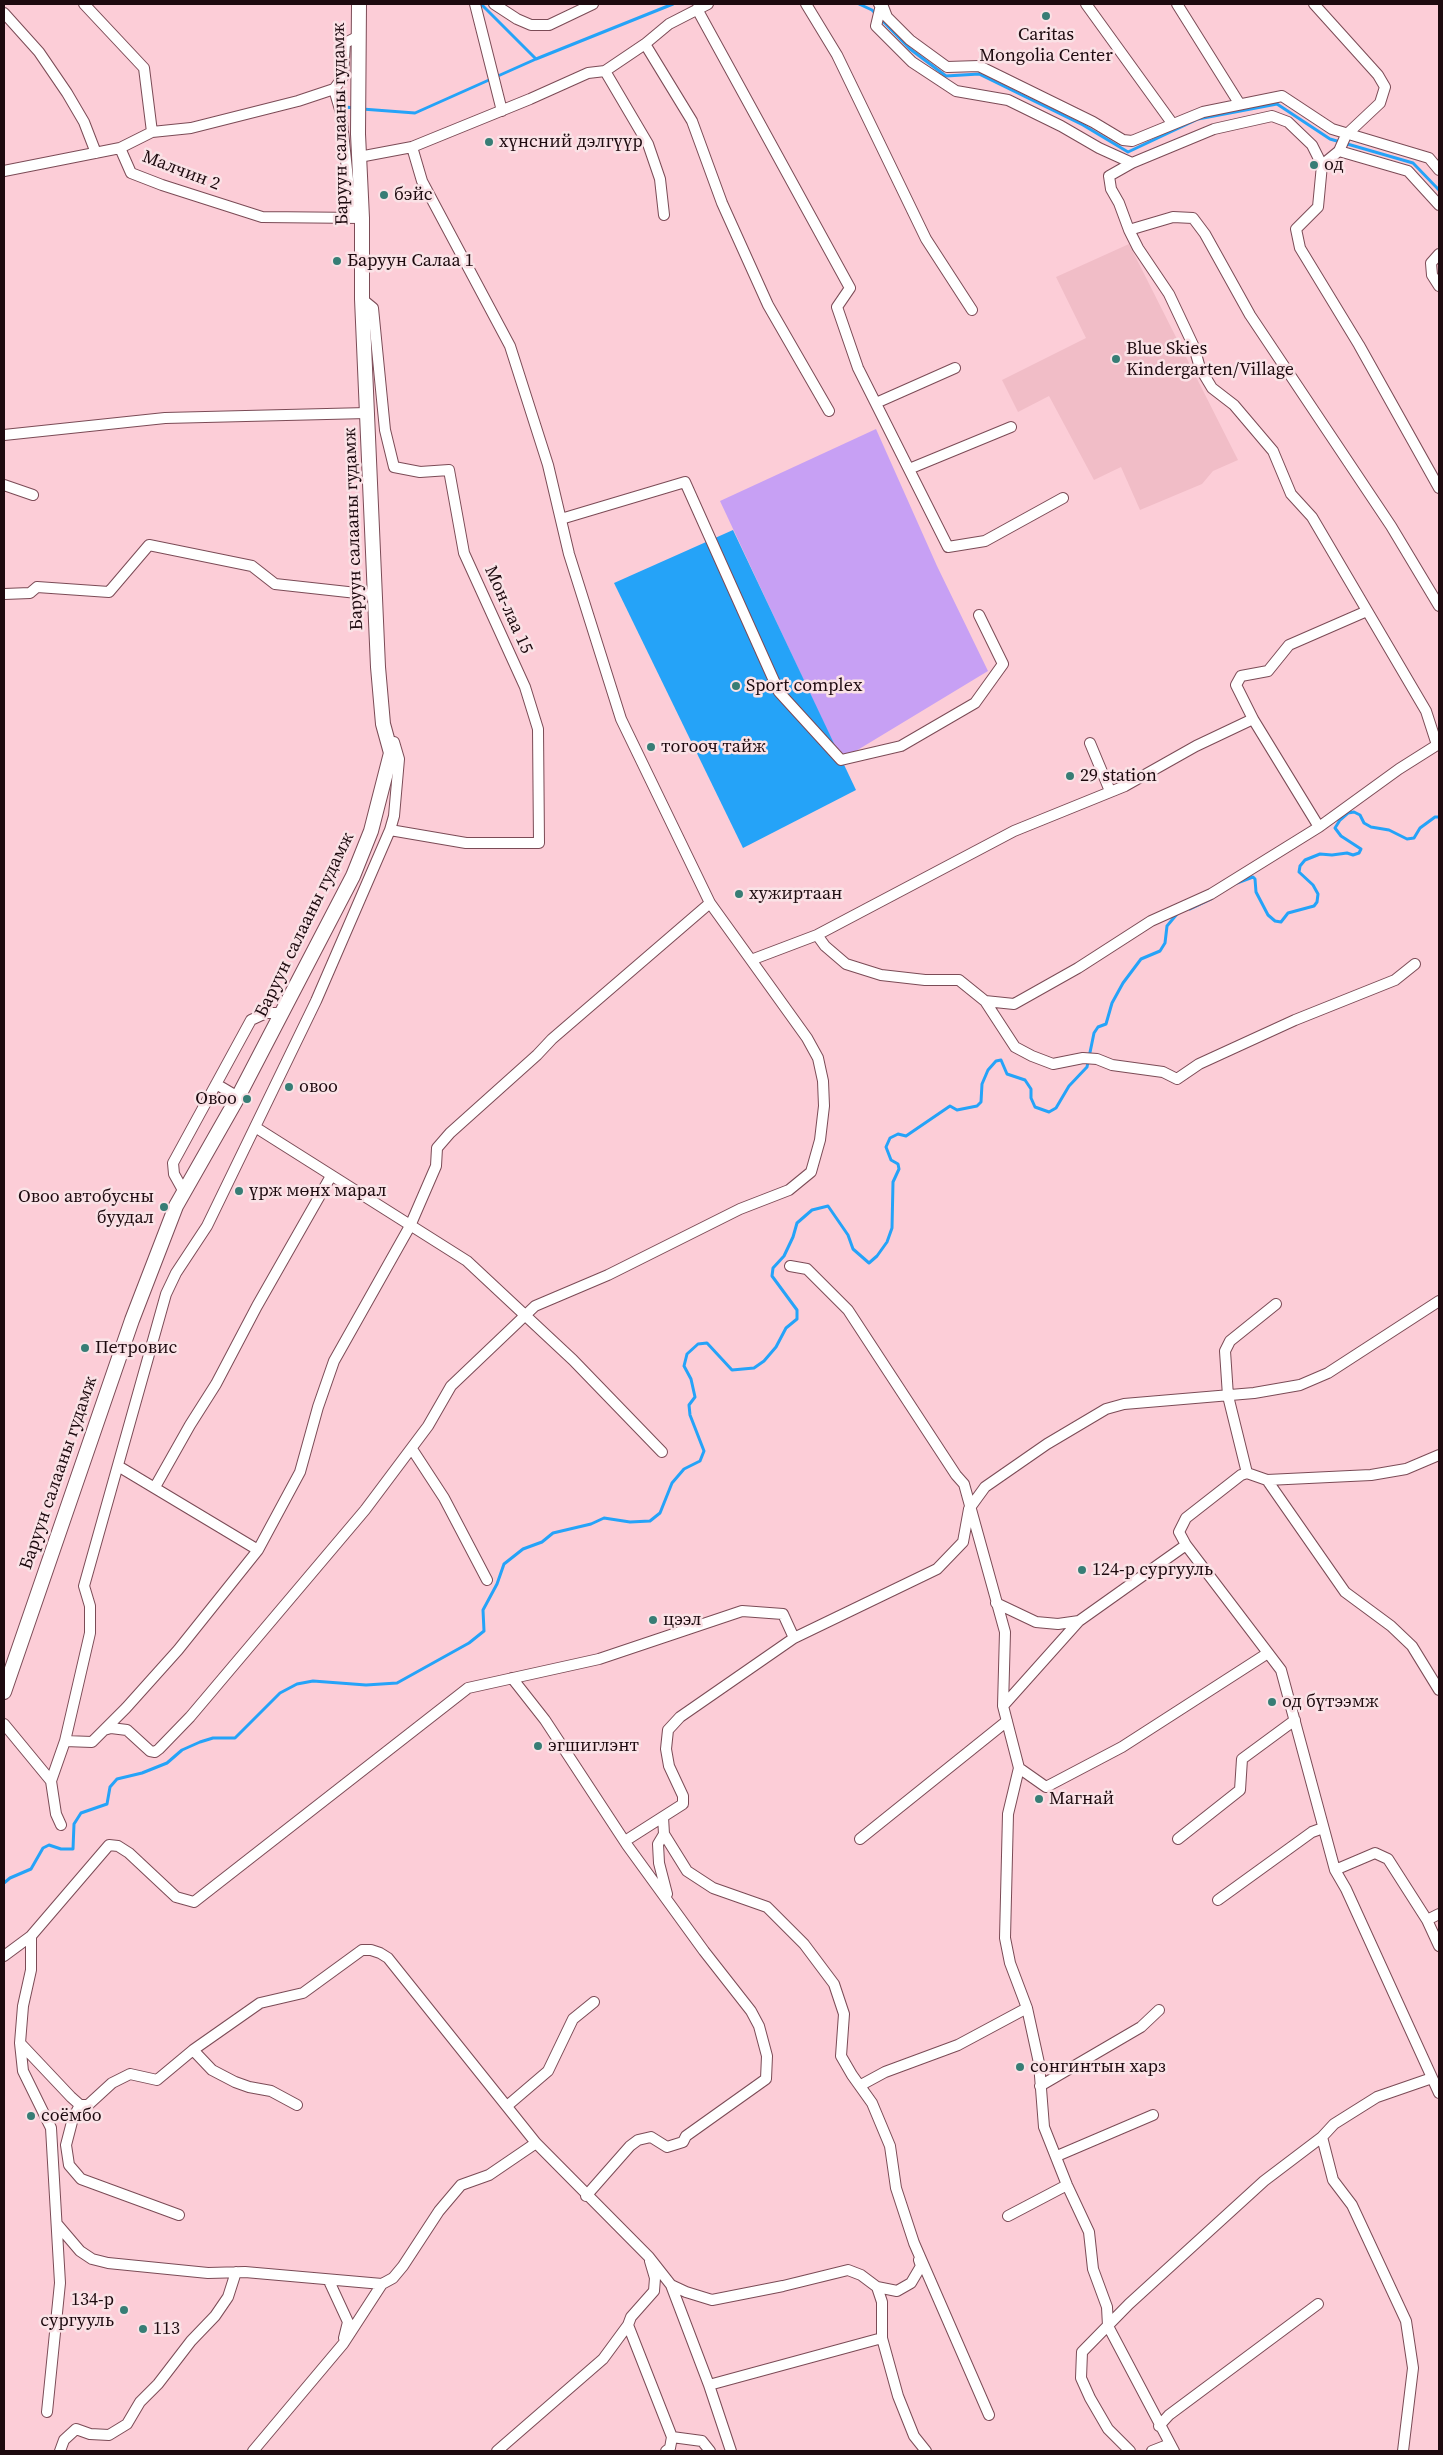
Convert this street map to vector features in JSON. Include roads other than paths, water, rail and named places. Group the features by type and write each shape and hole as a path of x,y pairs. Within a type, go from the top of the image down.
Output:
{"main road":[{"name":"Баруун салааны гудамж","path":"4,1692 132,1320 176,1206 238,1097 353,876 371,831 391,753 383,724 380,695 357,217 359,84 357,37 359,4"}],"street":[{"path":"84,4 144,68 152,132"},
{"path":"475,4 502,111"},
{"path":"494,4 517,19 531,25 549,25 593,4"},
{"path":"359,157 412,147 502,111 588,73 605,71 645,44 669,24 708,4"},
{"path":"806,4 837,56 926,239 972,310"},
{"path":"1086,4 1172,123"},
{"path":"1177,4 1239,103"},
{"path":"1314,4 1378,75 1384,87 1380,103 1322,166"},
{"path":"697,9 850,288 837,307 858,368 948,547 985,541 1063,498"},
{"path":"880,9 910,40 947,66 979,66 1093,122 1123,140 1132,141 1172,123 1239,103 1282,96 1332,129 1342,143 1408,171 1439,205"},
{"path":"880,9 876,26 912,62 956,91 1008,100 1061,126 1099,148 1132,163"},
{"path":"4,13 39,52 67,93 84,122 96,153"},
{"path":"120,148 152,132 207,124 313,97 334,89 343,77 345,43 357,37"},
{"path":"645,44 692,121 722,203 768,305 829,411"},
{"path":"605,71 648,144 660,179 664,215"},
{"path":"334,89 341,113 357,217"},
{"path":"984,1001 1014,1004 1078,968 1151,922 1211,894 1319,827 1398,769 1437,745 1426,711 1312,517 1291,494 1272,451 1234,405 1212,388 1200,368 1194,347 1169,294 1128,230 1119,203 1111,188 1109,176 1132,163 1214,129 1272,116 1288,122 1312,145 1322,166 1318,207 1296,229 1300,248 1359,345 1439,488"},
{"path":"1342,143 1429,158 1439,153"},
{"path":"104,1730 111,1728 127,1730 150,1751 159,1749 190,1717 364,1510 412,1448 451,1386 535,1306 567,1290 608,1275 740,1209 788,1190 811,1172 820,1140 824,1106 824,1082 818,1058 807,1038 710,903 621,719 569,554 548,465 510,346 422,181 412,147"},
{"name":"Малчин 2","path":"8,170 120,148 131,173 162,185 262,217 357,217"},
{"path":"1429,158 1439,170"},
{"path":"4,177 8,170"},
{"path":"1128,230 1173,217 1193,218 1205,234 1250,315 1391,526 1439,606"},
{"path":"1439,254 1431,263 1432,275 1439,286"},
{"name":"Мон-лаа 15","path":"362,299 373,308 385,430 394,467 420,472 449,470 464,553 525,687 538,730 539,842 466,843 390,830"},
{"path":"876,403 955,368"},
{"path":"4,435 165,418 367,413"},
{"path":"909,469 1011,427"},
{"path":"560,519 685,482 779,692 841,760 901,746 975,703 1003,664 979,615"},
{"path":"4,484 33,495"},
{"path":"4,594 30,593 37,587 109,592 150,545 252,566 275,584 375,595"},
{"path":"1319,827 1253,719 1236,685 1241,676 1268,671 1289,645 1367,611"},
{"path":"61,1825 56,1814 51,1781 64,1741 90,1633 90,1606 84,1586 166,1294 176,1273 207,1226 256,1127 321,990 390,830 394,816 399,759 380,695"},
{"path":"751,960 817,935 1014,831 1110,791 1253,719"},
{"path":"1090,743 1110,791"},
{"path":"64,1741 92,1742 205,1618 258,1550 300,1472 318,1407 334,1361 410,1226 436,1166 437,1148 450,1133 552,1039 710,903"},
{"path":"817,935 825,946 846,964 881,975 925,980 959,980 984,1001 1015,1047 1053,1064 1083,1058 1096,1059 1112,1065 1163,1072 1177,1079 1199,1064 1295,1020 1395,980 1415,964"},
{"path":"184,1192 174,1174 173,1163 251,1020 266,1013 283,1013"},
{"path":"216,1084 238,1097"},
{"path":"256,1127 466,1261 527,1315 662,1452"},
{"path":"155,1487 216,1384 257,1306 331,1176"},
{"path":"790,1266 807,1269 848,1310 945,1460 964,1484 969,1508 1005,1632 1003,1706 1019,1768 1008,1814 1005,1938 1010,1963 1027,2008 1039,2063 1044,2127 1057,2156 1067,2186 1088,2232 1093,2269 1107,2307 1108,2326 1172,2448 1152,2451"},
{"path":"625,1841 682,1804 683,1796 669,1766 666,1748 668,1730 680,1717 794,1638 937,1569 963,1542 969,1508 985,1488 1047,1444 1106,1409 1124,1404 1228,1396 1300,1385 1328,1373 1439,1300"},
{"path":"1247,1474 1228,1396 1225,1351 1230,1341 1276,1304"},
{"path":"412,1448 444,1498 487,1580"},
{"path":"1439,1455 1406,1469 1371,1474 1267,1480 1247,1474 1241,1475 1186,1518 1179,1532 1186,1545 1281,1670 1335,1870 1439,2093"},
{"path":"118,1466 258,1550"},
{"path":"1267,1480 1345,1592 1391,1626 1412,1646 1439,1690"},
{"path":"1003,1706 1080,1621 1186,1545"},
{"path":"996,1603 1036,1622 1058,1624 1080,1621"},
{"path":"4,1956 31,1936 109,1844 118,1846 129,1853 176,1897 194,1902 468,1688 599,1659 742,1611 783,1614 794,1638"},
{"path":"1019,1768 1046,1787 1122,1747 1268,1653"},
{"path":"512,1678 545,1720 625,1841 751,2011 759,2026 767,2056 766,2079 686,2136 682,2142 667,2147 651,2137 638,2140 630,2146 586,2196"},
{"path":"1178,1839 1240,1790 1242,1759 1295,1720"},
{"path":"860,1839 1007,1721"},
{"path":"4,1724 51,1781"},
{"path":"662,1817 664,1834 687,1871 712,1888 767,1907 804,1944 834,1984 844,2014 841,2056 872,2103 890,2146 896,2188 921,2266 911,2283 896,2291 877,2287 848,2270 783,2286 712,2300 671,2285"},
{"path":"1218,1900 1312,1832 1323,1828"},
{"path":"664,1834 658,1844 659,1863 668,1900"},
{"path":"1335,1870 1375,1854 1388,1858 1427,1920 1439,1946"},
{"path":"1427,1920 1439,1914"},
{"path":"31,1936 31,1970 23,2006 20,2043 23,2071 51,2128 60,2283 47,2412"},
{"path":"20,2043 80,2105 88,2105 112,2084 130,2074 157,2080 193,2050 260,2004 303,1993 362,1950 371,1950 388,1958 536,2143 648,2257 671,2285 709,2385 731,2451"},
{"path":"507,2106 548,2071 573,2019 594,2002"},
{"path":"861,2085 886,2072 958,2045 1027,2008"},
{"path":"1040,2086 1141,2027 1159,2010"},
{"path":"193,2050 212,2070 249,2087 272,2091 296,2105"},
{"path":"1130,2451 1108,2429 1090,2398 1081,2378 1082,2352 1264,2181 1322,2137 1334,2124 1377,2097 1432,2078"},
{"path":"80,2105 73,2118 66,2145 68,2165 80,2179 179,2216"},
{"path":"1057,2156 1153,2115"},
{"path":"1322,2137 1333,2180 1352,2205 1406,2321 1413,2368 1403,2451"},
{"path":"254,2451 343,2344 382,2284 393,2278 403,2266 439,2211 462,2185 489,2175 536,2143"},
{"path":"1008,2216 1067,2186"},
{"path":"57,2224 80,2251 100,2261 208,2273 236,2272 382,2284"},
{"path":"914,2244 989,2415"},
{"path":"497,2451 603,2360 628,2326 631,2318 654,2291 655,2278 648,2257"},
{"path":"60,2451 64,2440 76,2429 90,2434 109,2435 127,2424 140,2402 158,2384 191,2341 215,2316 228,2297 236,2272"},
{"path":"329,2281 348,2322 343,2344"},
{"path":"877,2287 882,2302 882,2338 898,2396 914,2436 926,2451"},
{"path":"1159,2426 1169,2415 1318,2304"},
{"path":"628,2326 672,2437 670,2448 666,2451"},
{"path":"709,2385 882,2338"},
{"path":"672,2437 702,2441 710,2451"}],"water":[{"name":"Sport complex","path":"733,530 856,790 743,848 614,583"}],"waterway":[{"path":"481,4 536,59"},
{"path":"362,109 415,113 536,59 673,4"},
{"path":"859,4 872,10 910,49 946,76 979,74 1083,125 1128,152 1198,119 1277,104 1330,139 1413,163 1439,190"},
{"path":"344,107 356,108"},
{"path":"1237,883 1253,877 1255,879 1256,892 1268,915 1275,921 1281,922 1288,913 1314,906 1317,902 1318,894 1313,885 1299,872 1300,866 1305,860 1320,854 1347,853 1353,855 1359,853 1361,849 1341,836 1335,828 1348,813 1354,812 1360,815 1364,823 1371,827 1389,830 1407,839 1414,838 1420,828 1435,817 1439,817"},
{"path":"1190,909 1211,899"},
{"path":"4,1883 10,1878 31,1869 43,1848 49,1845 61,1849 73,1849 74,1824 81,1813 107,1804 110,1787 117,1779 142,1773 167,1763 182,1750 200,1742 213,1738 235,1738 280,1693 297,1684 313,1681 366,1685 397,1683 469,1643 484,1631 483,1610 497,1584 504,1564 523,1549 542,1542 553,1533 591,1524 604,1518 630,1522 650,1521 660,1513 672,1483 684,1469 700,1461 704,1451 690,1415 689,1405 695,1397 691,1379 684,1366 687,1354 698,1344 707,1343 732,1370 754,1368 764,1361 776,1347 786,1328 797,1319 797,1310 772,1276 773,1268 784,1256 797,1223 812,1210 828,1206 848,1235 853,1249 869,1263 877,1256 887,1242 892,1228 893,1182 899,1169 898,1164 891,1160 886,1147 890,1138 898,1134 906,1136 950,1106 957,1110 977,1106 981,1102 982,1084 988,1070 996,1061 1001,1060 1007,1074 1025,1080 1031,1089 1031,1098 1035,1107 1049,1112 1056,1108 1069,1086 1087,1067 1094,1033 1098,1027 1106,1024 1112,1003 1123,983 1141,959 1160,951 1165,943 1167,926 1177,914"}],"place":[{"name":"Caritas Mongolia Center","path":"1046,16"},
{"name":"хүнсний дэлгүүр","path":"489,142"},
{"name":"од","path":"1314,165"},
{"name":"бэйс","path":"384,195"},
{"name":"Баруун Салаа 1","path":"337,261"},
{"name":"Blue Skies Kindergarten/Village","path":"1116,359"},
{"name":"Sport complex","path":"736,686"},
{"name":"тогооч тайж","path":"651,747"},
{"name":"29 station","path":"1070,776"},
{"name":"хужиртаан","path":"739,894"},
{"name":"овоо","path":"289,1087"},
{"name":"Овоо","path":"247,1099"},
{"name":"үрж мөнх марал","path":"239,1191"},
{"name":"Овоо автобусны буудал","path":"164,1207"},
{"name":"Петровис","path":"85,1348"},
{"name":"124-р сургууль","path":"1082,1570"},
{"name":"цээл","path":"653,1620"},
{"name":"од бүтээмж","path":"1272,1702"},
{"name":"эгшиглэнт","path":"538,1746"},
{"name":"Магнай","path":"1039,1799"},
{"name":"сонгинтын харз","path":"1020,2067"},
{"name":"соёмбо","path":"31,2116"},
{"name":"134-р сургууль","path":"124,2310"},
{"name":"113","path":"143,2329"}]}
